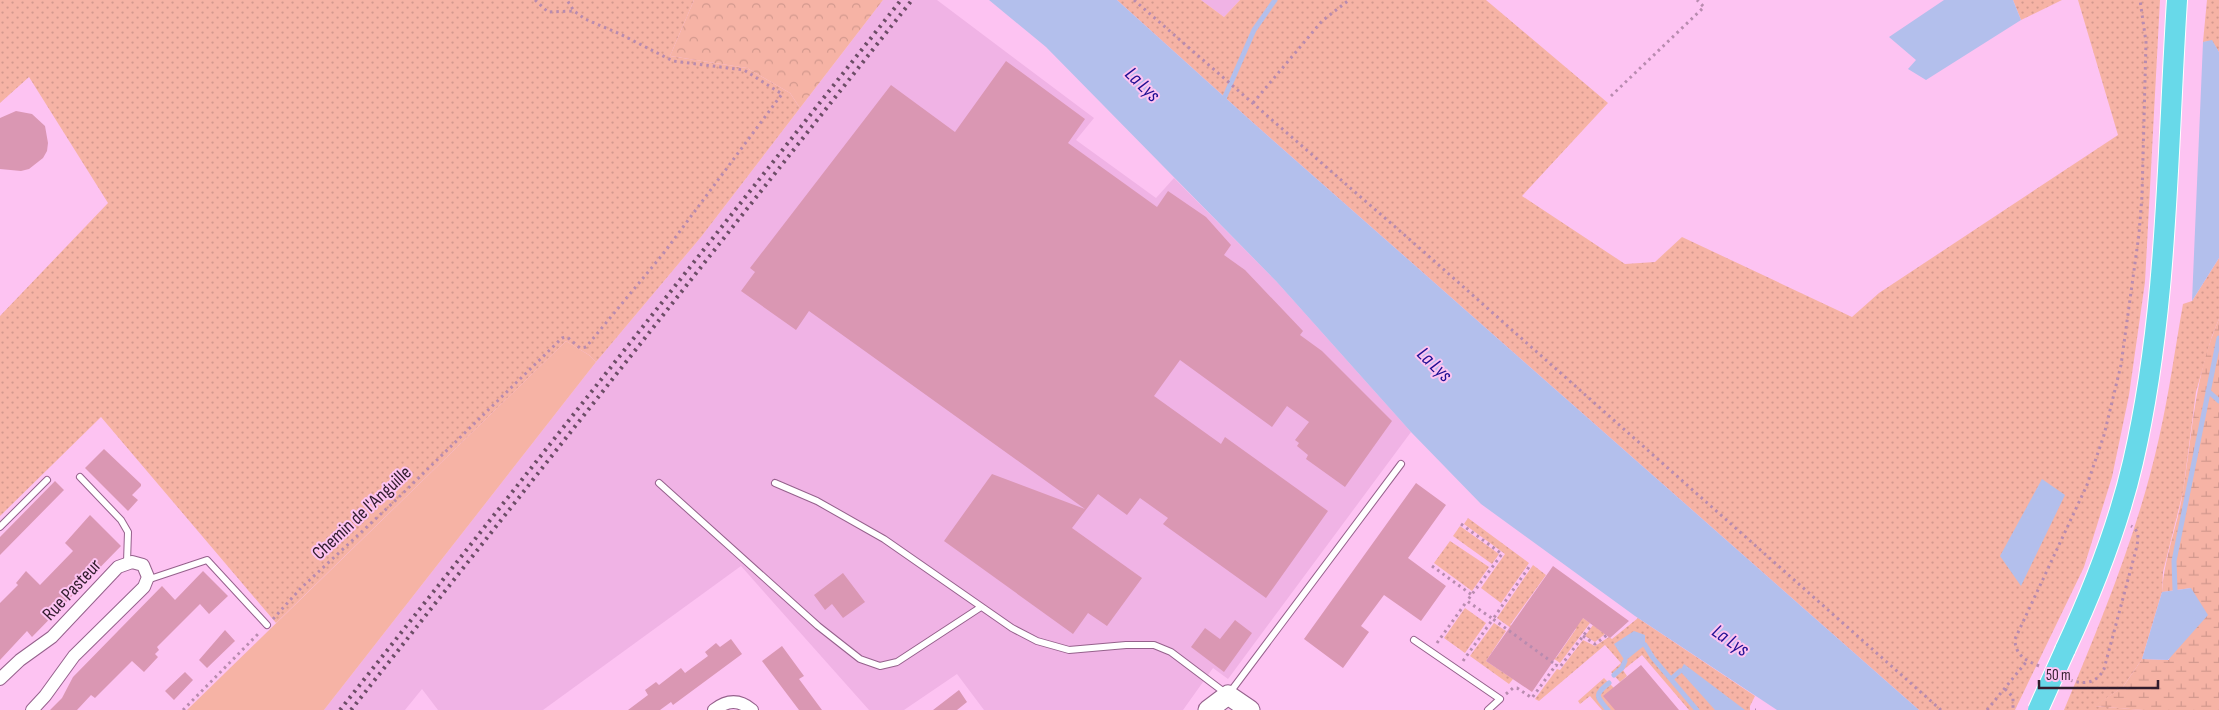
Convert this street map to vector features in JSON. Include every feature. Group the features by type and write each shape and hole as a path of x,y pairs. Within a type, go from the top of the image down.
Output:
{"main road":[{"path":"2038,710 2095,580 2114,528 2133,464 2146,401 2161,291 2177,0"}],"street":[{"name":"Rue Pasteur","path":"0,679 20,660 52,637 118,566 127,562 137,562 146,571 148,580"},
{"path":"32,710 45,696 74,656 140,592 148,580"},
{"path":"1208,710 1228,695 1250,710"},
{"path":"714,710 726,702 739,702 752,710"}],"lane":[{"path":"775,483 817,501 884,539 1012,628 1036,641 1069,650 1126,645 1154,646 1171,652 1228,695 1401,464"},
{"path":"80,477 121,520 128,532 127,562"},
{"path":"0,527 47,480"},
{"path":"659,483 818,626 860,659 880,666 897,662 981,607"},
{"path":"148,580 207,560 267,625"},
{"path":"1414,640 1500,699 1488,710"}],"path":[{"path":"535,0 548,12 574,11"},
{"path":"567,0 574,11"},
{"path":"1134,0 1225,78 1941,710"},
{"path":"1253,103 1322,21 1337,7 1349,0"},
{"path":"1611,96 1704,7 1697,0"},
{"path":"2045,669 2027,661 2017,652 2015,639 2017,631 2087,485 2104,435 2120,365 2139,234 2142,196 2146,42 2140,0"},
{"name":"Chemin de l'Anguille","path":"183,710 301,588 397,499 562,338 567,337 580,348 586,347 663,254 782,94 744,70 673,61 620,34 585,19 574,11"},
{"path":"1434,646 1502,554 1462,524"},
{"path":"2063,677 2080,683 2093,682 2100,677 2104,669 2137,546 2138,534 2136,529 2128,525"},
{"path":"1460,664 1531,564"},
{"path":"1432,566 1472,594"},
{"path":"1467,601 1560,667 1592,624"},
{"path":"1583,636 1593,644 1607,635"},
{"path":"1987,710 2027,661"},
{"path":"1517,688 1532,698 1556,664"},
{"path":"2004,689 2013,697 2013,710"}],"shaded area":[{"path":"883,0 937,0 1094,118 1076,140 1156,198 1174,178 1276,281 1411,432 1228,679 1213,668 1183,710 984,710 957,674 904,710 869,710 741,566 543,710 438,710 422,689 405,710 324,710 596,362 701,237"},
{"path":"1201,0 1240,0 1224,17"}],"green space":[{"path":"0,0 694,0 670,56 747,68 790,93 800,108 701,237 596,362 589,355 566,341 276,623 101,417 0,516 0,316 108,203 29,77 0,103"},
{"path":"694,0 883,0 800,108 790,93 747,68 670,56"},
{"path":"1117,0 1201,0 1224,17 1240,0 1486,0 1608,103 1522,196 1625,264 1655,262 1682,237 1852,317 1879,293 2118,135 2078,0 2160,0 2145,282 2129,395 2112,477 2084,567 2015,710 1919,710 1250,120"},
{"path":"2013,0 2062,0 2021,20"},
{"path":"2207,0 2219,0 2219,52 2212,41 2203,42"},
{"path":"2219,258 2219,319 2212,336 2196,392 2183,492 2163,572 2162,592 2142,659 2123,687 2095,706 2143,710 2064,710 2118,576 2140,508 2163,421 2183,304 2192,301"},
{"path":"2219,319 2219,710 2143,710 2094,706 2123,687 2142,659 2169,660 2191,588 2162,592 2163,579 2181,504 2199,383"},
{"path":"566,341 589,355 596,362 324,710 187,710"},
{"path":"1468,518 1529,563 1501,603 1481,588 1505,554 1464,524"},
{"path":"1460,526 1499,554 1492,564 1453,536"},
{"path":"1450,541 1489,567 1472,591 1434,563"},
{"path":"1533,565 1546,575 1510,625 1556,658 1576,629 1564,619 1583,618 1590,623 1560,663 1497,618"},
{"path":"1465,608 1486,623 1465,653 1444,638"},
{"path":"1638,618 1755,696 1750,710 1689,710 1642,655 1623,670 1627,676 1620,682 1611,672 1621,663 1605,645 1539,701 1535,699 1557,669 1560,670 1583,640 1595,646 1609,637 1612,639"},
{"path":"1494,623 1506,631 1486,661 1513,679 1509,684 1470,656"},
{"path":"1593,625 1605,634 1595,642 1585,636"},
{"path":"1604,678 1614,688 1615,710 1602,710 1590,696 1580,704 1578,701"}],"water":[{"name":"La Lys","path":"989,0 1117,0 1250,120 1919,710 1777,710 1635,616 1481,504 1411,432 1276,281 1046,47"},
{"path":"1944,0 2013,0 2021,20 1926,80 1908,69 1916,60 1889,37"},
{"path":"2212,40 2219,52 2219,258 2192,301 2203,42"},
{"path":"2042,479 2065,495 2021,586 2000,556"},
{"path":"2191,588 2208,615 2168,660 2142,659 2162,592"},
{"path":"1634,631 1645,635 1645,645 1625,661 1614,644"},
{"path":"1684,664 1745,710 1715,710 1680,671"}],"building":[{"path":"1006,61 1085,119 1068,143 1157,207 1168,191 1206,217 1231,245 1224,255 1245,270 1303,331 1300,335 1322,351 1392,421 1345,487 1306,459 1308,455 1297,446 1299,443 1295,440 1309,422 1287,406 1272,427 1180,360 1154,396 1221,444 1225,437 1328,511 1266,598 1163,524 1168,518 1140,498 1127,515 1098,494 1072,528 1142,578 1107,626 1088,613 1073,634 944,541 992,474 1085,509 809,311 796,330 741,291 755,272 750,268 891,85 955,132"},
{"path":"16,111 32,114 45,126 48,143 47,151 43,158 29,169 21,171 0,169 0,118"},
{"path":"104,449 141,484 132,495 138,500 128,511 85,468"},
{"path":"55,481 64,490 0,555 0,537"},
{"path":"1416,483 1446,505 1408,558 1446,586 1421,621 1384,595 1361,626 1369,632 1343,668 1304,639"},
{"path":"90,515 121,546 32,637 27,631 0,660 0,603 18,585 16,583 26,571 40,585 73,551 65,543"},
{"path":"1553,566 1629,621 1610,638 1583,618 1532,692 1486,661"},
{"path":"203,571 228,596 209,614 200,604 157,647 159,650 155,654 158,657 144,672 132,661 95,698 91,695 77,710 50,710 62,698 73,677 162,586 175,600"},
{"path":"843,573 865,602 843,618 832,604 825,610 814,595"},
{"path":"1235,620 1252,633 1224,672 1191,647 1205,628 1220,639"},
{"path":"225,630 235,641 207,668 199,660"},
{"path":"731,639 742,654 673,705 671,702 660,710 628,710 648,695 645,690 656,682 659,685 681,668 685,673 708,656 705,652 716,643 720,647"},
{"path":"782,646 804,676 799,679 822,710 799,710 762,661"},
{"path":"1641,665 1679,710 1615,710 1603,696"},
{"path":"185,672 193,680 174,700 165,691"},
{"path":"959,690 967,702 957,710 933,710"}],"waterway":[{"path":"1223,101 1254,30 1275,0"},
{"path":"2175,590 2174,561 2219,338"},
{"path":"2208,391 2219,401"},
{"path":"1645,645 1653,658 1697,710"},
{"path":"1614,675 1622,668 1625,661"},
{"path":"1671,679 1680,671"},
{"path":"1608,710 1598,696 1601,690 1609,683"}],"railway":[{"path":"340,710 901,0"},
{"path":"351,710 912,0"}]}
